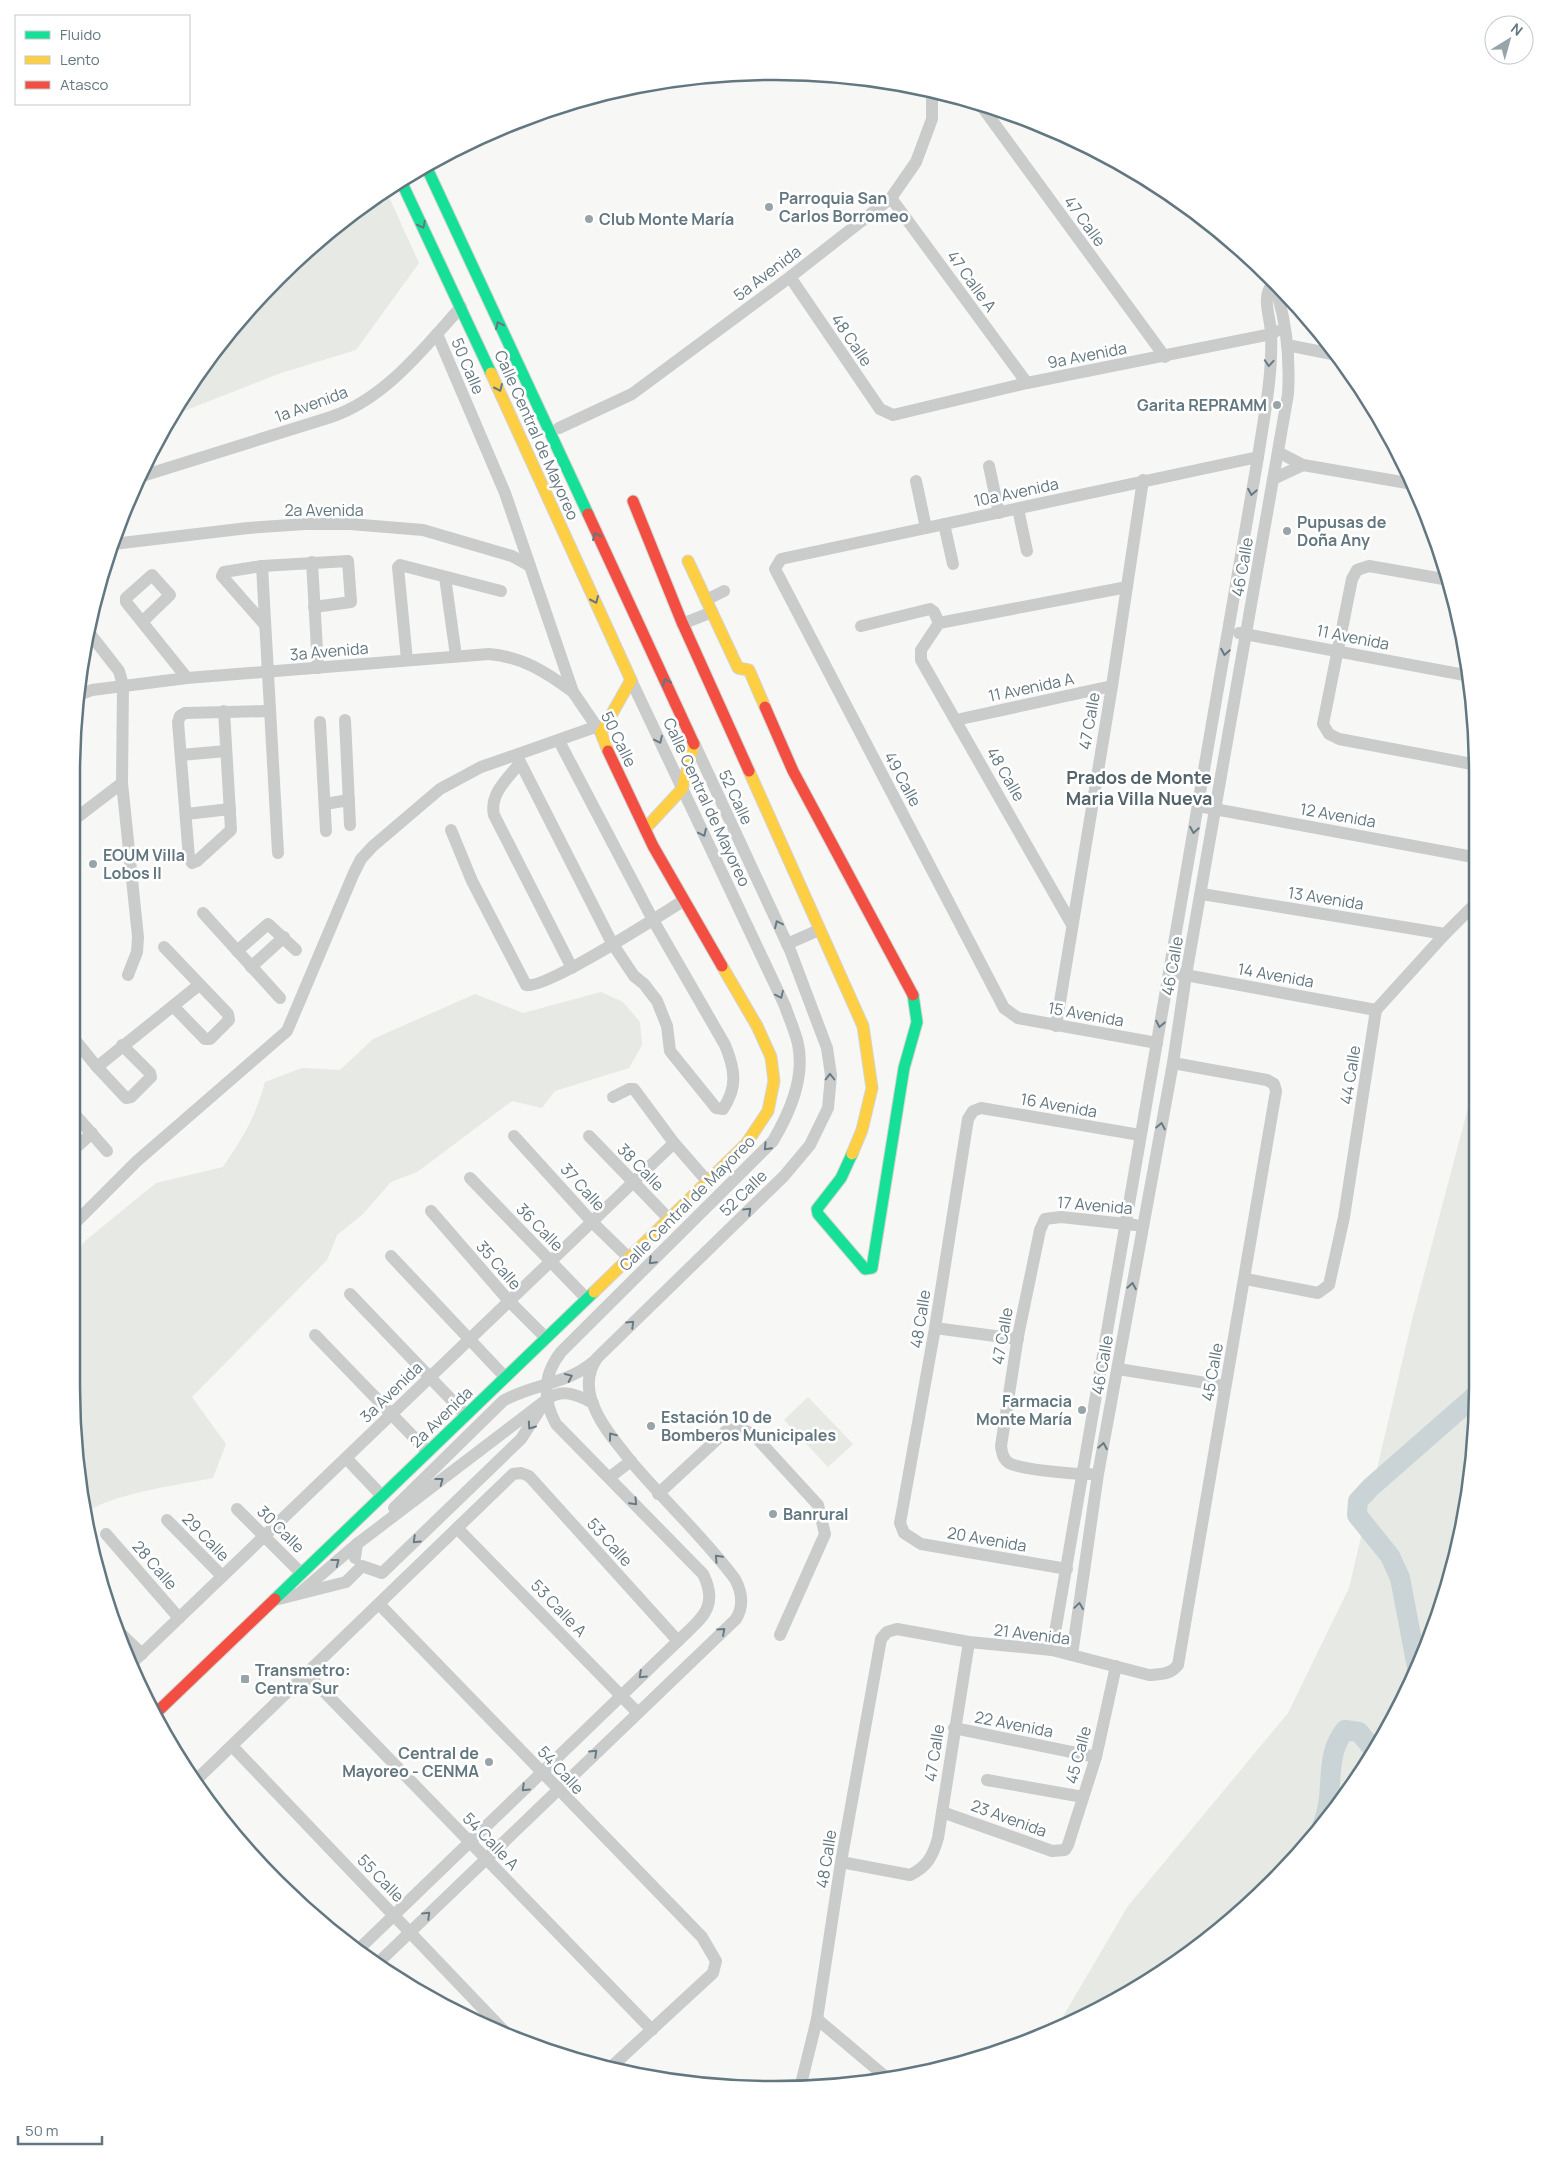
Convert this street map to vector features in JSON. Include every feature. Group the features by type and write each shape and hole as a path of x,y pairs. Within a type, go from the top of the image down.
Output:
{"main road":[{"name":"Calle Central de Mayoreo","path":"429,172 694,743"},
{"name":"Calle Central de Mayoreo","path":"403,188 461,307 631,680"},
{"path":"633,501 682,624 863,1026 872,1088 862,1130 841,1178 818,1209 818,1214 868,1270 872,1268 904,1068 917,1022 915,999 793,771 749,670 738,668 688,561"},
{"path":"599,729 631,680"},
{"name":"50 Calle","path":"599,729 615,769 645,829 683,901 765,1042 772,1059 774,1081 772,1100 766,1117 747,1142"},
{"path":"645,829 682,789 694,743"},
{"name":"2a Avenida","path":"160,1710 708,1182 747,1142"}],"street":[{"name":"5a Avenida","path":"559,428 632,394 790,277 890,198 916,162 932,119 932,98"},
{"name":"47 Calle","path":"987,114 1165,356"},
{"name":"47 Calle A","path":"890,198 1027,384"},
{"name":"48 Calle","path":"790,277 880,409 892,415"},
{"name":"46 Calle","path":"1052,1650 1084,1474 1140,1135 1170,973 1258,457 1267,392 1272,334 1267,293 1269,286"},
{"name":"46 Calle","path":"1072,1655 1098,1474 1173,1063 1186,976 1202,894 1288,394 1287,345 1277,295"},
{"name":"1a Avenida","path":"149,474 341,414 380,390 437,334 461,307"},
{"path":"1272,334 1282,322"},
{"name":"50 Calle","path":"437,334 505,493 572,692 599,729"},
{"name":"9a Avenida","path":"892,415 1027,384 1272,334"},
{"path":"1287,345 1326,353"},
{"path":"1278,452 1303,465 1404,482"},
{"name":"10a Avenida","path":"781,559 1018,509 1143,480 1155,480 1258,457"},
{"path":"1274,479 1303,465"},
{"path":"990,466 999,513"},
{"name":"47 Calle","path":"1056,1026 1071,923 1112,686 1143,480"},
{"path":"916,482 926,528"},
{"path":"1018,509 1028,551"},
{"name":"2a Avenida","path":"120,543 248,528 305,524 350,524 423,530 512,556 530,566"},
{"path":"944,524 953,564"},
{"name":"49 Calle","path":"781,559 775,569 1004,1008 1010,1014"},
{"path":"265,625 222,576 224,572 262,566 348,561 352,599 348,604 314,607"},
{"path":"312,562 318,668"},
{"path":"407,660 398,567 400,565 501,591"},
{"path":"262,566 278,853"},
{"path":"1440,578 1369,566 1357,570 1352,579 1323,724 1325,730 1339,739 1469,763"},
{"path":"446,577 456,656"},
{"path":"861,626 930,609 934,612 939,623 1127,587"},
{"path":"706,600 724,591"},
{"path":"682,624 712,612"},
{"path":"142,622 188,678"},
{"name":"48 Calle","path":"939,623 921,650 921,660 1071,923"},
{"name":"11 Avenida","path":"1229,631 1462,674"},
{"path":"93,638 118,671 123,685 122,783 138,937 137,952 128,975"},
{"name":"3a Avenida","path":"85,693 123,685 188,678 489,654 522,661 548,674 572,692"},
{"name":"Calle Central de Mayoreo","path":"546,1383 553,1362 561,1352 773,1140 788,1116 798,1083 798,1045 785,1006 631,680"},
{"name":"11 Avenida A","path":"956,720 1112,686"},
{"path":"224,711 231,830 198,861 192,862 189,858 178,722 180,716 185,713 224,711 270,711"},
{"path":"345,720 350,825"},
{"path":"320,722 326,831"},
{"path":"80,1218 137,1161 288,1031 353,875 361,859 373,846 440,788 481,767 518,759 559,741 599,729"},
{"path":"518,759 612,943 634,976 644,984 657,1001 668,1026 670,1051 716,1108 723,1109 734,1088 734,1066 714,1025 653,920 559,741"},
{"name":"52 Calle","path":"637,1712 736,1619 741,1611 741,1600 739,1586 727,1568 658,1494 609,1433 593,1403 588,1379 590,1368 596,1358 784,1176 810,1145 828,1108 831,1075 827,1048 787,944 694,743"},
{"path":"181,755 226,752"},
{"path":"518,759 494,796 491,805 494,815 572,968"},
{"path":"80,815 122,783"},
{"path":"325,804 349,800"},
{"name":"12 Avenida","path":"1198,806 1469,856"},
{"path":"186,814 230,809"},
{"path":"451,830 472,881 526,985 538,985 572,968 683,901"},
{"name":"13 Avenida","path":"1202,894 1444,934"},
{"path":"1376,1010 1444,934 1469,910"},
{"path":"203,914 237,951 256,963"},
{"path":"237,951 268,924 296,950"},
{"path":"787,944 819,930"},
{"path":"256,963 284,937"},
{"path":"246,942 256,963 280,998"},
{"path":"164,946 228,1014 230,1020 210,1040 205,1040 173,1006"},
{"name":"14 Avenida","path":"1170,973 1376,1010"},
{"path":"97,1067 199,985"},
{"name":"44 Calle","path":"1246,1278 1318,1293 1329,1285 1344,1217 1376,1010"},
{"name":"15 Avenida","path":"1010,1014 1018,1018 1056,1026 1157,1043"},
{"path":"80,1046 126,1098 142,1087 151,1077 150,1073 122,1045"},
{"name":"45 Calle","path":"1173,1063 1267,1080 1274,1084 1276,1091 1246,1278 1225,1386 1178,1665"},
{"path":"613,1097 629,1088 634,1089 674,1143 708,1182"},
{"name":"16 Avenida","path":"973,1112 981,1108 1140,1135"},
{"name":"48 Calle","path":"904,1533 900,1524 935,1328 968,1119 973,1112"},
{"path":"80,1120 107,1151"},
{"path":"80,1144 92,1133"},
{"name":"37 Calle","path":"514,1136 592,1222 629,1258"},
{"name":"38 Calle","path":"589,1136 632,1183 669,1219"},
{"name":"3a Avenida","path":"136,1659 674,1143"},
{"name":"36 Calle","path":"470,1178 586,1299"},
{"name":"35 Calle","path":"431,1212 509,1301 546,1338"},
{"name":"17 Avenida","path":"1045,1219 1061,1217 1142,1226"},
{"name":"47 Calle","path":"1045,1219 1040,1230 1018,1339 1001,1446 1006,1460 1016,1466 1084,1474"},
{"path":"391,1256 505,1377"},
{"path":"350,1294 466,1415"},
{"path":"935,1328 1018,1339"},
{"path":"315,1335 428,1452"},
{"path":"355,1558 357,1544 502,1401 516,1393 568,1378 596,1358"},
{"path":"1118,1369 1225,1386"},
{"path":"363,1945 678,1641 704,1614 709,1606 710,1592 704,1574 556,1424 546,1400 546,1383"},
{"path":"299,1594 357,1544 554,1394 578,1395 593,1403"},
{"path":"273,1600 346,1582 362,1566 382,1573 521,1439 546,1400"},
{"path":"658,1494 726,1431 739,1428 753,1434 818,1506 825,1534 780,1635"},
{"path":"346,1458 382,1496"},
{"path":"610,1477 631,1461"},
{"name":"53 Calle","path":"457,1528 513,1474 521,1473 529,1476 678,1641"},
{"path":"1084,1474 1098,1474"},
{"name":"30 Calle","path":"238,1508 301,1573"},
{"name":"29 Calle","path":"167,1520 222,1576"},
{"path":"200,1776 457,1528"},
{"name":"53 Calle A","path":"457,1528 637,1712"},
{"name":"20 Avenida","path":"904,1533 920,1544 1066,1569"},
{"name":"28 Calle","path":"106,1534 179,1618"},
{"name":"54 Calle","path":"379,1604 542,1772 557,1790 702,1937 716,1961 713,1974 652,2030"},
{"name":"21 Avenida","path":"881,1639 887,1632 897,1629 969,1642 1052,1650 1148,1675 1173,1672 1178,1665"},
{"name":"48 Calle","path":"803,2080 817,2019 881,1639"},
{"path":"129,1641 142,1654"},
{"name":"47 Calle","path":"842,1862 910,1875 925,1865 933,1854 942,1812 969,1642"},
{"name":"45 Calle","path":"1065,1850 1068,1846 1096,1757 1116,1666"},
{"name":"54 Calle A","path":"307,1674 652,2030"},
{"path":"382,1959 637,1712"},
{"name":"22 Avenida","path":"954,1728 1096,1757"},
{"name":"55 Calle","path":"232,1746 495,2022"},
{"path":"987,1780 1083,1797"},
{"name":"23 Avenida","path":"942,1812 1052,1851 1065,1850"},
{"path":"817,2019 881,2073"},
{"path":"616,2062 652,2030"}],"shaded area":[{"path":"389,197 419,263 356,350 281,373 183,411 224,352 283,283 317,252"},
{"path":"601,992 623,1002 640,1022 642,1045 629,1068 555,1091 542,1108 512,1101 417,1172 391,1182 363,1214 337,1235 327,1260 192,1397 226,1444 213,1478 129,1495 91,1510 81,1432 80,1247 85,1241 156,1183 223,1167 248,1126 265,1082 302,1068 340,1070 373,1039 475,994 523,1013"},
{"path":"1469,1104 1468,1432 1456,1522 1432,1610 1416,1652 1376,1734 1352,1772 1297,1844 1266,1878 1232,1909 1160,1964 1122,1988 1062,2018 1128,1906 1288,1713 1349,1588 1412,1320"},
{"path":"808,1397 853,1444 828,1467 784,1420"}],"waterway":[{"path":"1415,1655 1400,1578 1390,1556 1357,1515 1358,1501 1371,1487 1469,1401"},
{"path":"1328,1805 1334,1752 1345,1730 1359,1732 1369,1745"}],"traffic: fast":[{"path":"429,172 588,514"},
{"path":"404,187 491,373"},
{"path":"852,1154 841,1178 817,1209 818,1214 865,1269 872,1268 904,1068 917,1022 913,995"},
{"path":"275,1599 594,1292"}],"traffic: slow":[{"path":"491,373 631,680 601,733 608,751"},
{"path":"688,561 738,668 749,670 765,707"},
{"path":"645,829 682,789 694,744"},
{"path":"749,771 863,1026 872,1088 862,1130 852,1154"},
{"path":"594,1292 746,1144 768,1111 774,1081 771,1057 757,1026 722,966"}],"traffic: jam":[{"path":"633,501 681,620 749,771"},
{"path":"588,514 694,744"},
{"path":"765,707 793,771 913,995"},
{"path":"608,751 653,846 722,966"},
{"path":"160,1709 275,1599"}],"place":[{"name":"Parroquia San Carlos Borromeo","path":"769,207"},
{"name":"Club Monte María","path":"589,219"},
{"name":"Garita REPRAMM","path":"1277,405"},
{"name":"Pupusas de Doña Any","path":"1287,531"},
{"name":"EOUM Villa Lobos II","path":"93,864"},
{"name":"Farmacia Monte María","path":"1082,1410"},
{"name":"Estación 10 de Bomberos Municipales","path":"651,1426"},
{"name":"Banrural","path":"773,1514"},
{"name":"Transmetro: Centra Sur","path":"245,1679"},
{"name":"Central de Mayoreo - CENMA","path":"489,1762"}],"district":[{"name":"Prados de Monte Maria Villa Nueva","path":"1139,788"}]}
